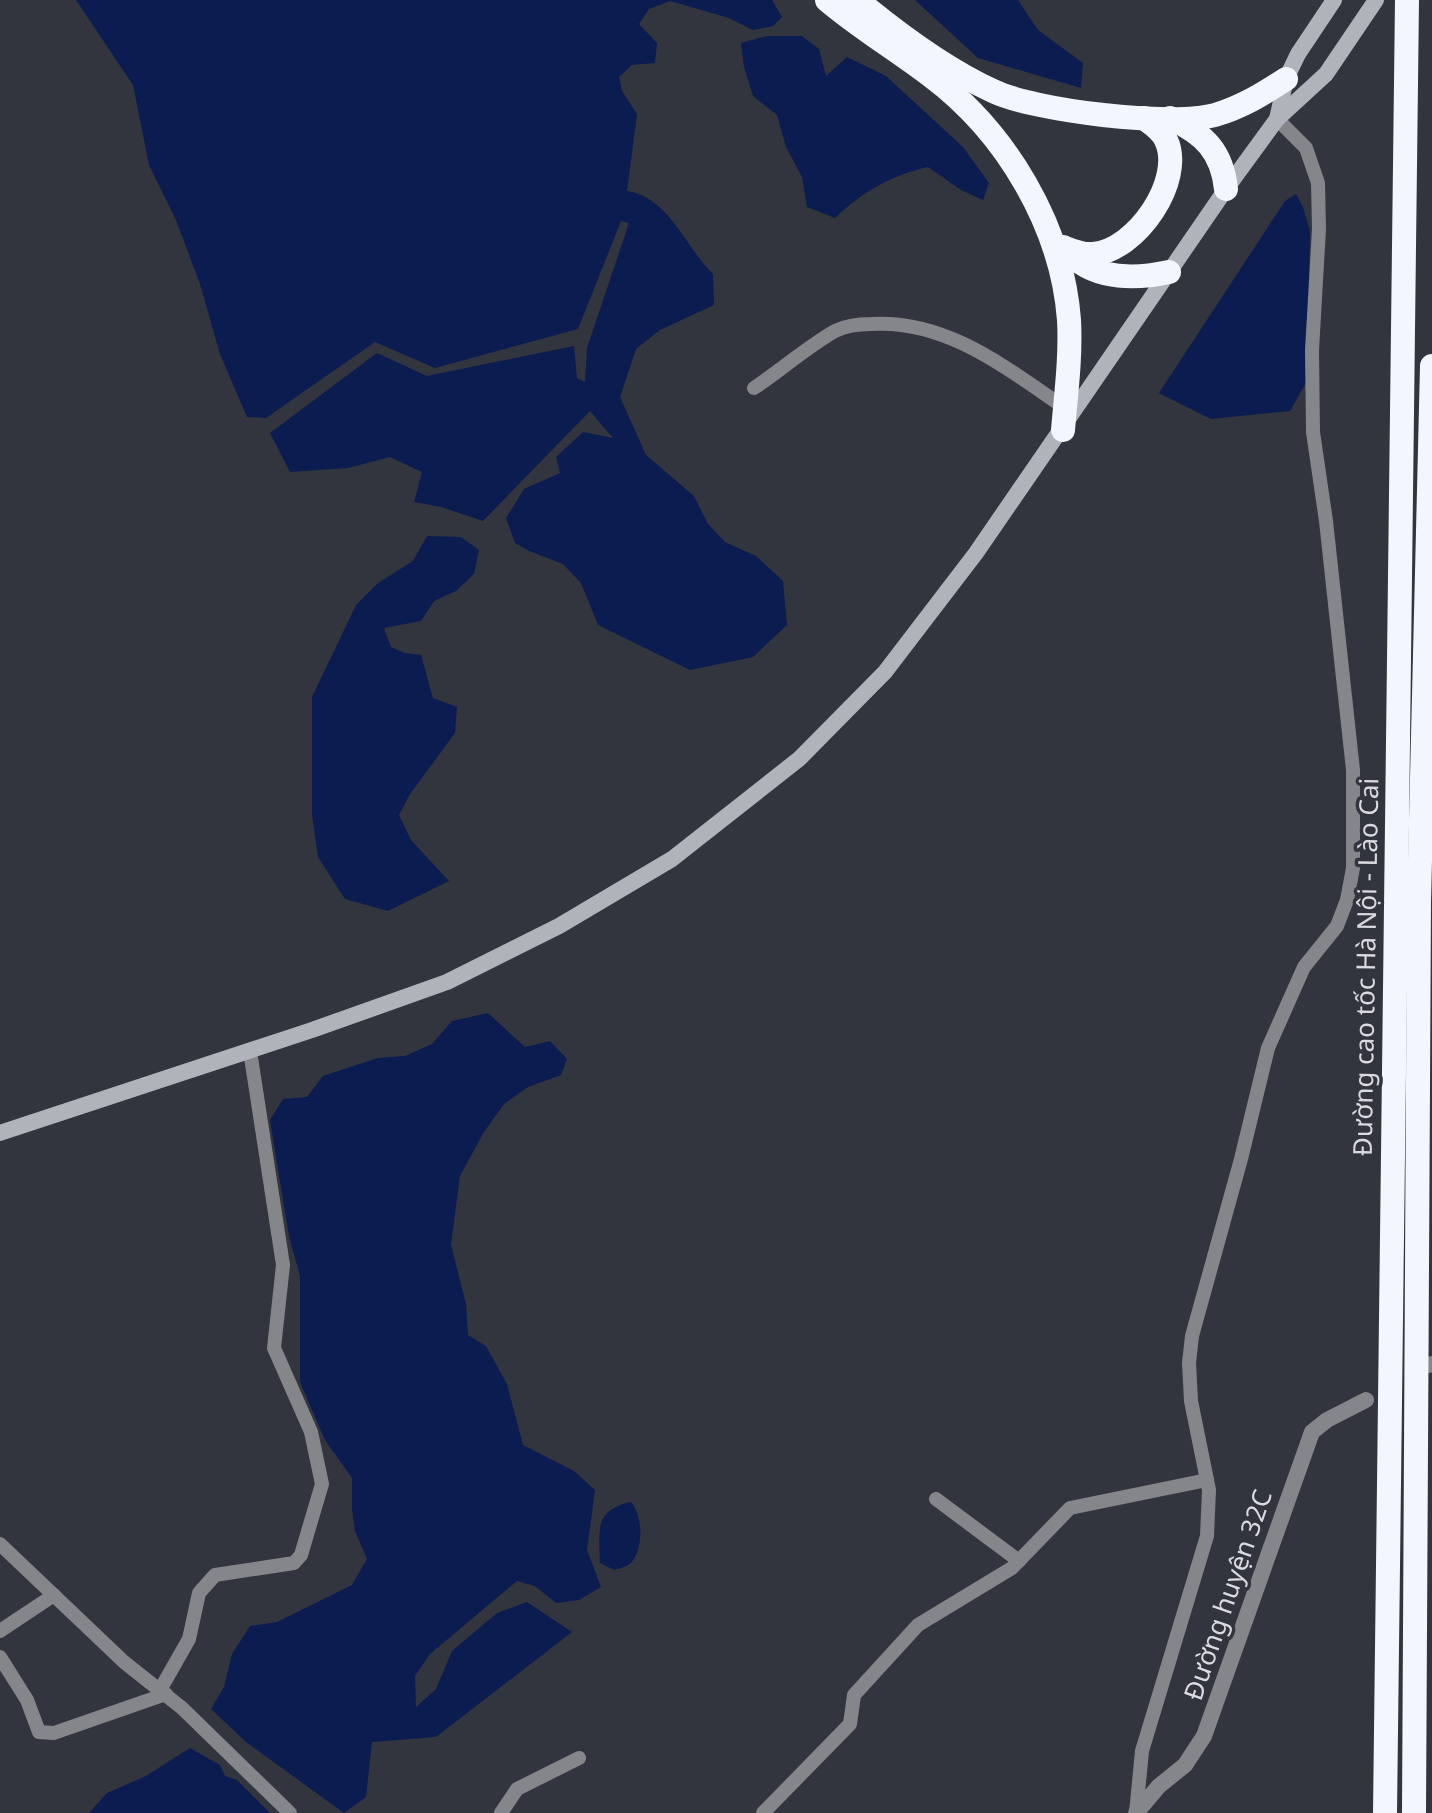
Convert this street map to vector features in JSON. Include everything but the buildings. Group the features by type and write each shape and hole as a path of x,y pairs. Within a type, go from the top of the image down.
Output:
{"highway":[{"path":"827,0 932,76 956,98 995,140 1017,170 1047,226 1081,264 1105,273 1144,277 1169,272"},
{"path":"857,0 955,70 995,93 1061,110 1144,118 1212,116 1249,103 1286,79"},
{"name":"Đường cao tốc Hà Nội - Lào Cai","path":"1385,1813 1407,0"},
{"path":"1063,247 1096,255 1114,248 1130,238 1151,212 1165,188 1171,169 1165,137 1144,118"},
{"path":"1170,118 1202,136 1223,168 1226,189"},
{"path":"1047,226 1062,275 1069,320 1064,419"},
{"name":"Đường cao tốc Hà Nội - Lào Cai","path":"1414,1813 1419,902 1432,366"}],"main road":[{"path":"1277,119 1286,79 1298,54 1334,0"},
{"path":"0,1133 447,982 559,926 672,859 799,759 885,672 976,553 1064,419 1226,189 1277,119 1326,74 1376,0"}],"street":[{"path":"1136,1813 1142,1751 1207,1536 1207,1480 1191,1401 1189,1363 1192,1336 1268,1048 1304,967 1337,926 1347,900 1353,868 1353,770 1326,521 1313,432 1312,350 1319,229 1318,183 1306,148 1277,119"},
{"path":"754,388 836,331 854,325 885,323 923,328 963,342 1064,419"},
{"path":"0,1657 27,1700 39,1732 54,1733 163,1692 189,1639 199,1593 215,1575 294,1563 301,1555 322,1484 311,1432 274,1348 283,1265 250,1051"},
{"name":"Đường huyện 32C","path":"1136,1813 1159,1786 1185,1765 1204,1736 1312,1432 1327,1420 1366,1400"},
{"path":"763,1813 850,1724 854,1695 918,1625 1012,1568 1070,1508 1207,1480"},
{"path":"936,1499 1019,1561"},
{"path":"0,1544 124,1662 182,1708 290,1813"},
{"path":"0,1631 54,1595"},
{"path":"501,1813 517,1789 579,1758"}],"water":[{"path":"76,0 772,0 782,17 773,26 753,30 729,18 670,1 649,9 639,24 657,43 655,63 632,65 619,77 622,91 637,114 627,191 655,203 676,225 713,274 714,305 660,330 636,349 620,397 646,455 694,496 708,524 725,542 756,556 783,581 787,625 753,657 690,670 598,625 581,583 563,564 515,543 506,518 524,489 560,473 556,457 583,432 613,438 590,411 483,521 414,502 422,472 390,457 348,468 290,472 270,433 377,353 427,376 574,346 577,378 585,382 587,348 629,223 621,221 578,329 435,368 375,342 266,418 247,417 220,354 200,284 176,220 149,165 133,85"},
{"path":"915,0 1018,0 1038,30 1083,63 1081,88 978,58"},
{"path":"767,36 802,36 819,49 826,76 847,57 886,76 963,147 989,183 983,200 961,190 928,167 878,186 835,218 807,207 802,177 786,147 777,115 753,96 744,67 741,43"},
{"path":"1296,194 1310,231 1307,381 1290,411 1211,419 1159,393 1285,201"},
{"path":"427,536 461,537 479,550 474,574 456,591 434,601 421,621 384,628 391,647 421,655 433,698 457,707 455,733 410,794 399,815 411,840 449,881 388,911 345,899 318,857 312,815 312,697 356,605 378,583 413,561"},
{"path":"488,1013 525,1047 550,1041 567,1059 561,1075 528,1087 504,1104 484,1132 460,1176 451,1245 466,1304 468,1335 486,1346 507,1384 523,1445 574,1471 595,1490 587,1550 601,1587 579,1600 556,1603 535,1586 517,1581 430,1654 415,1676 416,1707 436,1689 452,1651 497,1613 527,1602 572,1632 436,1737 372,1742 366,1797 344,1813 246,1742 211,1709 224,1687 232,1654 250,1626 277,1622 352,1585 367,1559 355,1531 352,1478 325,1440 300,1382 300,1276 289,1236 270,1120 283,1099 307,1097 323,1076 378,1058 405,1056 432,1044 452,1021"},
{"path":"631,1502 640,1523 638,1549 631,1563 614,1570 600,1563 601,1523 610,1510"},
{"path":"190,1748 220,1765 225,1776 237,1780 270,1813 89,1813 107,1793 146,1776"}]}
